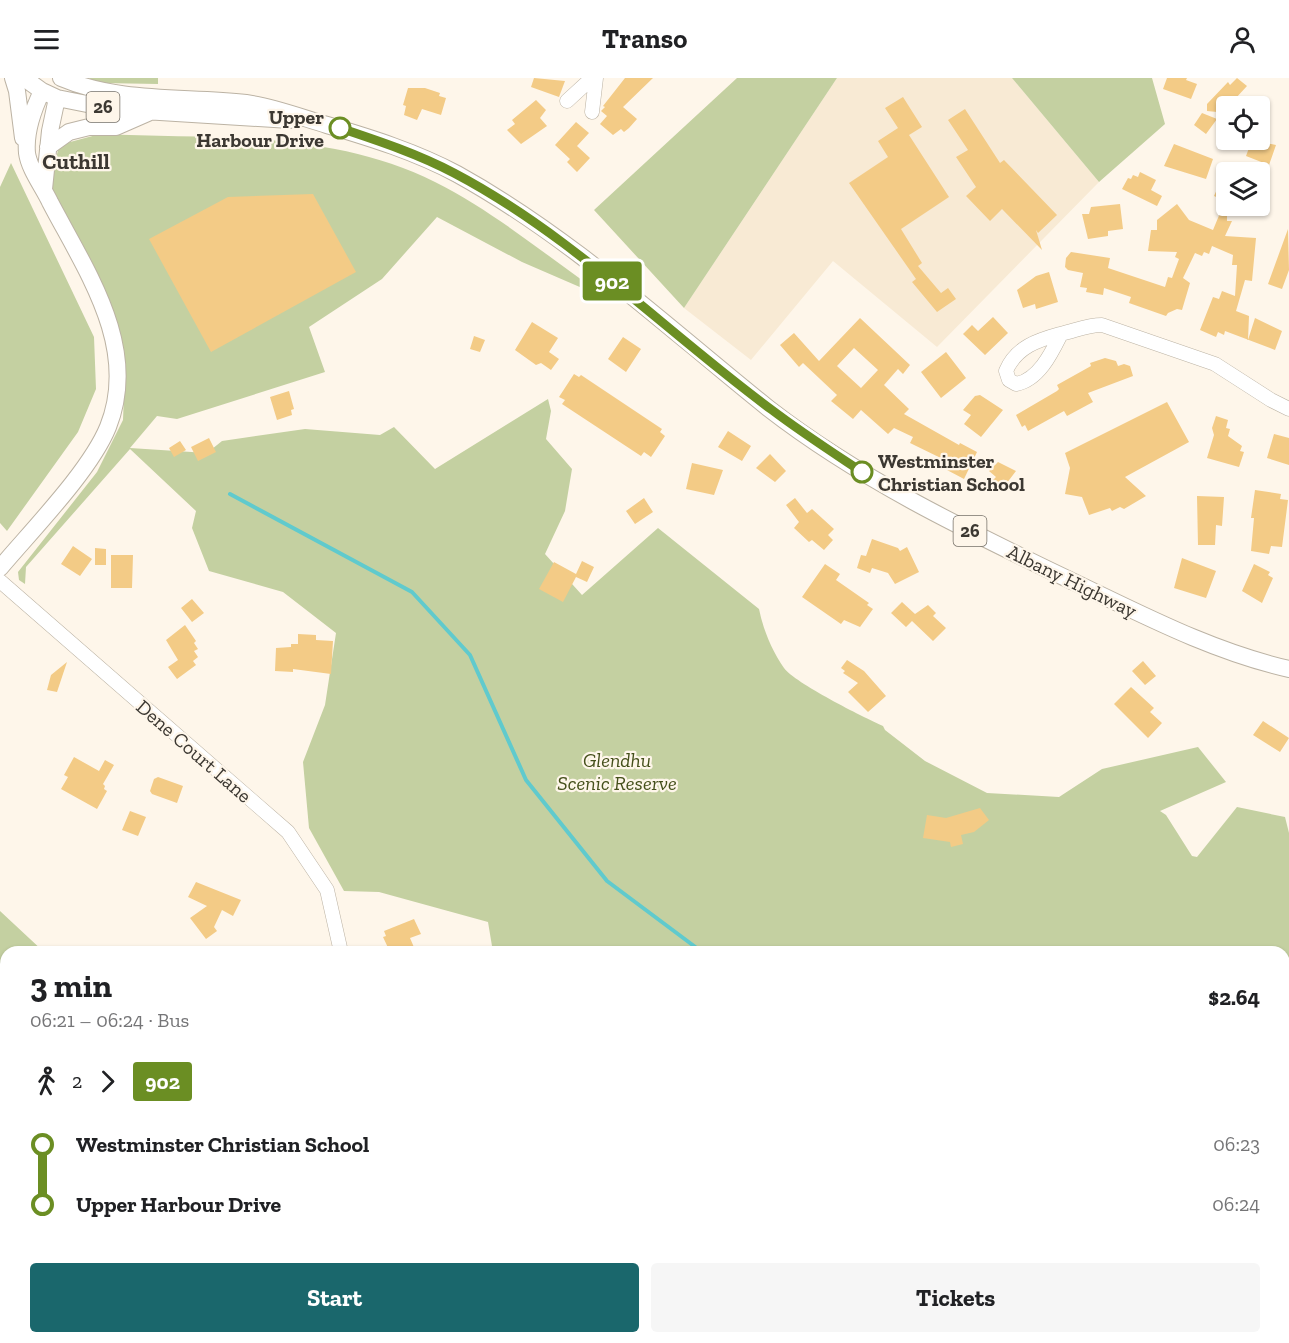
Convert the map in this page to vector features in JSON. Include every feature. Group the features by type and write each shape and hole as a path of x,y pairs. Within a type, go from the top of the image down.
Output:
{"main road":[{"path":"0,568 96,450 108,426 117,391 115,343 105,310 27,154 13,78"},
{"name":"Albany Highway","path":"24,78 42,92 57,98 148,112 324,124"},
{"name":"Albany Highway","path":"61,78 80,86 117,94 247,104 399,147 454,173 516,209 608,278 771,410 881,485 995,544 1177,631 1289,669"},
{"path":"27,154 32,110 42,92"},
{"path":"44,190 48,147 57,98"},
{"path":"48,147 69,132 89,127 116,127 148,112"}],"street":[{"path":"567,101 594,78"},
{"path":"592,112 594,78"},
{"path":"1061,334 1090,325 1113,327 1215,364 1270,400 1289,409"},
{"name":"Dene Court Lane","path":"0,581 288,832 327,890 340,946"}],"shaded area":[{"path":"837,78 1012,78 1099,182 937,347 833,261 751,360 684,308"}],"green space":[{"path":"88,78 158,78 158,84 101,83"},
{"path":"737,78 837,78 684,308 594,210"},
{"path":"1012,78 1152,78 1165,124 1099,182"},
{"name":"Glendhu Scenic Reserve","path":"100,134 271,140 355,153 395,165 455,193 494,217 586,283 589,291 522,262 437,217 382,279 309,327 325,372 177,419 157,416 130,448 207,453 222,441 305,429 380,435 394,427 435,469 548,399 551,411 546,439 572,469 565,511 545,554 582,595 658,528 759,609 772,647 784,668 791,674 830,699 883,726 925,761 987,793 1059,797 1102,769 1198,747 1226,782 1160,811 1166,815 1192,856 1197,857 1237,807 1285,817 1289,833 1289,946 492,946 488,922 379,892 344,891 309,828 303,762 325,705 336,633 283,592 209,571 192,528 196,511 130,449 26,567 25,584 19,580 18,572 97,472 123,420 125,370 50,187 59,145"},
{"path":"11,163 94,337 96,389 78,432 7,531 0,523 0,187"},
{"path":"0,911 38,946 0,946"}],"building":[{"path":"534,78 565,81 559,97 531,87"},
{"path":"625,78 653,78 623,107 637,119 624,132 621,129 613,135 600,124 607,116 601,111"},
{"path":"1167,78 1187,78 1186,80 1197,84 1191,99 1163,89"},
{"path":"1237,78 1247,86 1238,96 1216,96 1216,112 1207,111 1207,104 1228,82 1230,85"},
{"path":"408,88 425,88 440,93 439,96 446,98 441,115 422,109 417,120 404,115 406,106 403,105"},
{"path":"903,97 922,127 909,135 949,197 901,229 922,263 918,266 941,293 948,288 956,299 937,312 912,282 916,279 849,183 888,157 878,141 898,128 885,108"},
{"path":"536,100 546,110 540,118 547,126 521,144 507,130 515,124 512,120"},
{"path":"965,109 1000,163 1004,160 1057,215 1038,233 1036,230 1042,250 1002,209 990,221 966,196 976,187 956,157 968,150 948,120"},
{"path":"1202,113 1216,119 1206,134 1194,125"},
{"path":"576,122 589,133 577,146 590,158 577,172 567,162 570,159 555,145"},
{"path":"1174,144 1213,159 1206,179 1164,166"},
{"path":"1270,144 1276,145 1270,162 1261,162 1246,156 1248,150 1270,150"},
{"path":"1140,172 1156,180 1151,190 1162,196 1157,206 1122,189 1128,178 1131,179 1133,175 1138,177"},
{"path":"313,194 356,272 211,352 149,239 228,197"},
{"path":"1120,204 1123,229 1108,231 1108,236 1088,239 1082,214 1089,214 1091,207"},
{"path":"1177,204 1189,220 1213,230 1219,216 1227,216 1227,221 1232,221 1225,236 1256,238 1252,281 1245,280 1236,311 1249,316 1248,340 1225,331 1224,335 1218,332 1216,337 1200,330 1213,297 1219,299 1222,291 1235,296 1237,265 1232,265 1233,255 1212,246 1209,254 1204,252 1202,256 1195,253 1183,278 1190,283 1182,310 1177,309 1166,316 1129,303 1131,297 1104,288 1103,295 1086,292 1087,288 1080,287 1083,273 1068,270 1065,267 1066,258 1071,252 1110,258 1108,268 1165,287 1168,277 1172,278 1179,259 1175,257 1177,252 1148,251 1151,230 1157,230 1157,220"},
{"path":"1288,229 1289,270 1282,289 1268,284"},
{"path":"1049,272 1058,302 1036,309 1035,304 1023,308 1017,290 1036,276"},
{"path":"993,317 1008,333 985,355 963,334 972,325 978,331"},
{"path":"860,318 910,365 903,374 898,369 884,385 909,409 904,414 959,445 960,443 977,452 964,479 947,470 951,463 910,443 913,437 894,428 888,434 861,410 853,419 831,401 837,395 803,363 799,367 780,345 794,333 819,361","holes":["854,348 878,370 861,388 837,366"]},
{"path":"1255,318 1282,331 1275,350 1248,340"},
{"path":"532,322 558,338 549,352 559,359 551,370 541,363 536,365 515,350"},
{"path":"474,336 485,340 480,352 470,349"},
{"path":"623,337 641,349 626,372 608,359"},
{"path":"946,352 966,378 941,398 921,372"},
{"path":"1105,358 1116,361 1118,366 1124,364 1130,366 1133,376 1088,393 1093,402 1067,416 1064,411 1028,431 1025,425 1022,427 1016,415 1057,391 1059,389 1057,385 1091,366 1090,363"},
{"path":"574,374 579,377 581,375 662,429 660,432 665,436 651,457 644,452 641,456 562,404 565,400 559,397"},
{"path":"289,391 294,409 291,410 292,415 277,420 270,397"},
{"path":"980,395 1003,410 981,437 964,424 971,415 963,410 975,396"},
{"path":"1167,402 1189,442 1125,477 1146,496 1124,509 1120,507 1112,511 1110,508 1089,515 1082,497 1065,494 1070,468 1065,453"},
{"path":"1216,416 1228,420 1226,428 1230,429 1228,436 1242,446 1240,451 1244,452 1239,467 1207,458 1214,435 1212,428"},
{"path":"728,431 751,446 742,461 718,447"},
{"path":"1274,434 1289,438 1289,465 1267,458"},
{"path":"209,438 216,452 198,461 191,447"},
{"path":"180,441 186,450 174,457 169,448"},
{"path":"770,454 786,471 775,482 756,468"},
{"path":"998,462 1016,471 1000,492 990,483 996,477 989,471"},
{"path":"692,463 723,470 714,495 686,489"},
{"path":"1255,490 1281,494 1280,499 1288,500 1282,547 1271,546 1269,554 1251,551 1254,518 1251,518"},
{"path":"1197,496 1224,497 1222,526 1216,525 1215,545 1198,545"},
{"path":"644,498 653,512 635,524 626,511"},
{"path":"795,498 807,513 812,509 834,529 828,535 833,540 824,550 812,540 809,542 794,528 799,522 786,505"},
{"path":"872,539 898,548 900,551 907,547 919,572 895,584 888,573 872,568 870,573 857,568 861,555 866,556"},
{"path":"73,546 92,559 80,576 61,564"},
{"path":"95,548 106,549 106,565 95,565"},
{"path":"111,555 133,555 132,588 111,588"},
{"path":"1182,558 1216,571 1206,598 1174,588"},
{"path":"582,561 594,567 587,582 576,577 563,602 539,589 554,562 576,574"},
{"path":"825,564 840,574 836,580 869,603 867,605 873,609 860,627 844,620 841,624 802,597"},
{"path":"1254,564 1270,572 1268,575 1273,578 1262,603 1242,591"},
{"path":"192,599 204,613 192,622 181,608"},
{"path":"902,602 915,614 928,605 936,613 933,616 946,628 933,641 912,621 906,627 891,613"},
{"path":"185,625 196,641 194,643 198,649 194,651 198,657 193,661 196,665 177,679 168,667 178,660 166,640"},
{"path":"298,634 316,635 316,640 333,641 331,674 293,669 293,672 275,671 276,648 298,644"},
{"path":"847,660 864,671 886,696 868,712 848,692 858,683 843,673 845,671 841,668"},
{"path":"1143,661 1156,676 1145,685 1132,671"},
{"path":"67,662 57,692 47,690 51,675"},
{"path":"1131,687 1154,708 1150,712 1162,723 1148,738 1114,704"},
{"path":"1263,721 1289,738 1280,752 1253,735"},
{"path":"74,757 99,771 105,760 114,765 103,784 107,791 97,809 61,789 68,777 64,775"},
{"path":"158,777 183,786 177,803 152,794 150,791 154,779"},
{"path":"980,808 989,820 974,832 961,835 963,844 951,847 950,842 923,838 927,815 946,818"},
{"path":"130,811 146,817 138,836 122,830"},
{"path":"196,882 241,900 233,916 222,910 214,927 217,931 206,939 190,918 207,906 188,897"},
{"path":"414,919 421,934 410,938 413,946 387,946 383,937 386,936 384,931"}],"waterway":[{"path":"230,494 412,592 470,655 526,780 607,881 694,946"}],"bus line":[{"name":"902","path":"340,128 399,147 454,173 516,209 608,278 771,410 862,472"}],"place":[{"name":"Upper Harbour Drive","path":"340,128"},
{"name":"Westminster Christian School","path":"862,472"}],"district":[{"name":"Cuthill","path":"76,161"}]}
